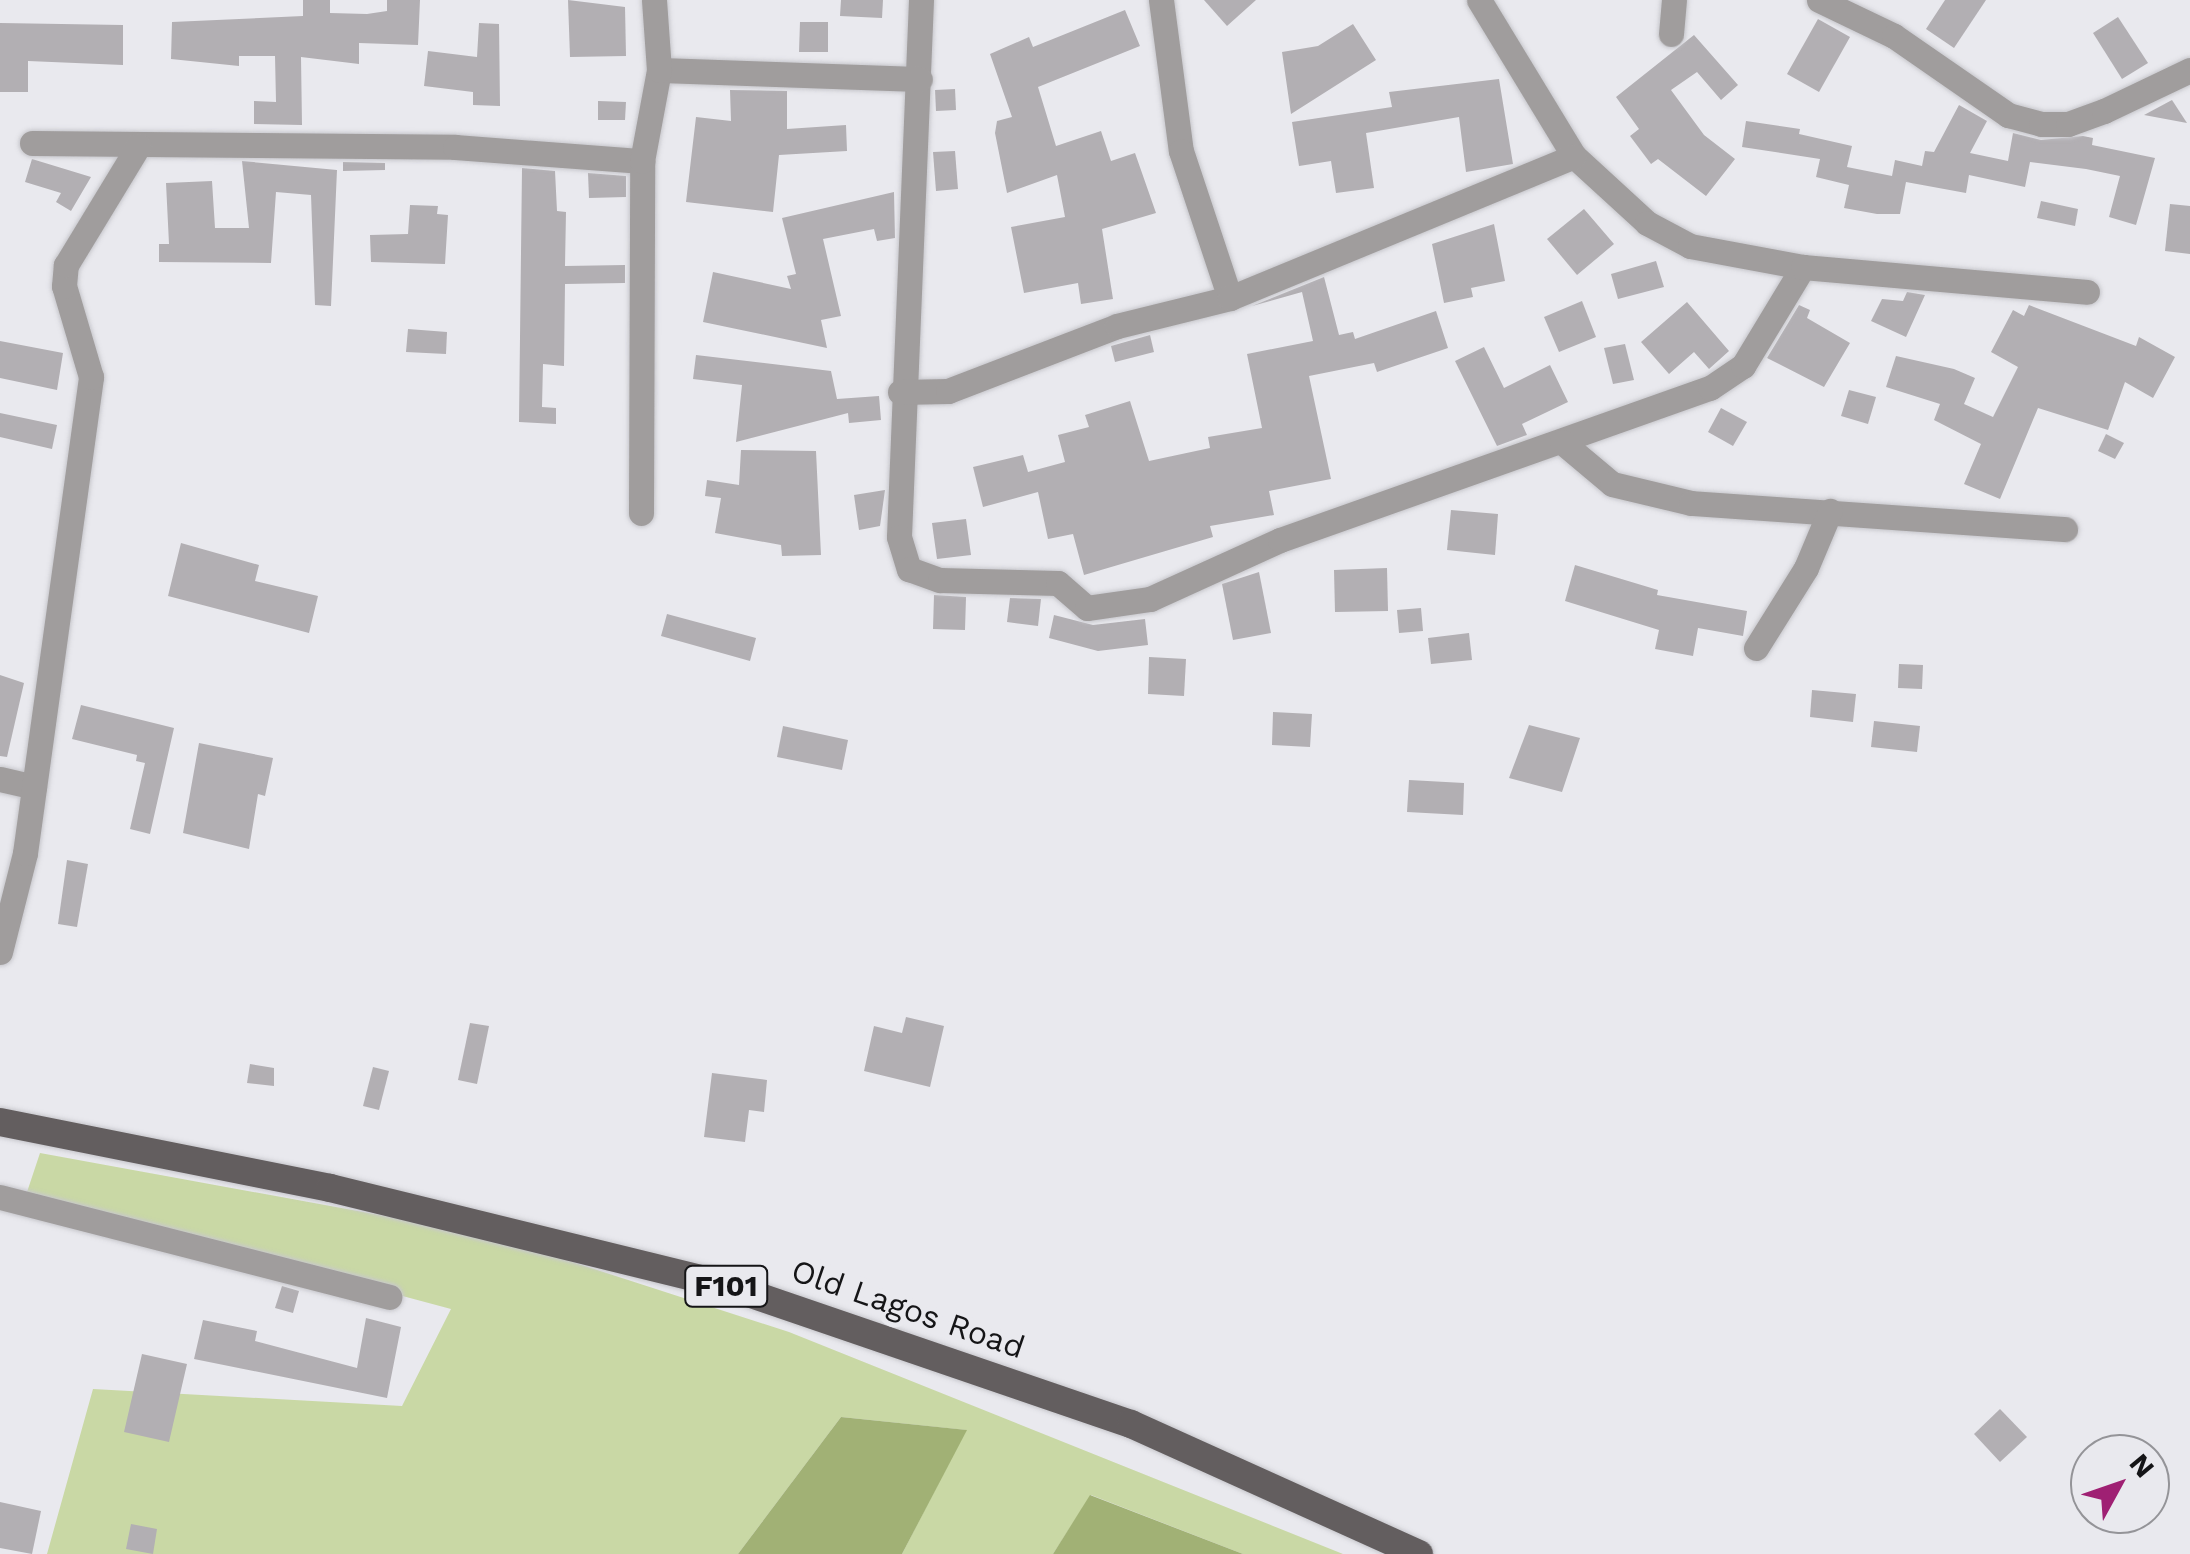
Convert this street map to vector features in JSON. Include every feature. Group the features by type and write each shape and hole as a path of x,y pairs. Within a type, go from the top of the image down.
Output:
{"main road":[{"name":"Old Lagos Road","path":"0,1122 330,1188 722,1284 1131,1424 1419,1554"}],"street":[{"path":"641,513 642,162 659,70 654,0"},
{"path":"921,0 912,298 900,392 899,537 910,569 940,580 1058,584 1088,608 1150,599 1280,540 1710,388 1743,366 1803,267"},
{"path":"1161,0 1181,151 1230,298"},
{"path":"1478,0 1574,156 1647,222 1690,246 1803,267 2087,292"},
{"path":"1671,34 1674,0"},
{"path":"1819,0 1894,36 2008,115 2041,124 2068,124 2104,111 2190,70"},
{"path":"659,70 920,79"},
{"path":"32,144 456,147 642,162"},
{"path":"0,952 34,787 90,377 64,286 66,264 139,146"},
{"path":"900,392 948,391 1117,326 1230,298 1574,156"},
{"path":"1562,442 1585,467 1612,484 1690,504 2065,529"},
{"path":"1756,648 1806,568 1830,511"},
{"path":"0,779 34,787"},
{"path":"0,1197 389,1297"}],"green space":[{"path":"40,1153 489,1235 789,1332 1343,1554 1243,1554 1091,1495 1053,1554 902,1554 966,1430 841,1417 738,1554 47,1554 93,1389 402,1406 451,1309 26,1195"},
{"path":"841,1417 967,1430 902,1554 738,1554"},
{"path":"1090,1495 1243,1554 1053,1554"}],"building":[{"path":"303,0 330,0 330,13 367,14 387,11 387,0 420,0 418,45 359,43 359,64 301,57 302,125 254,124 254,101 276,102 275,56 239,56 239,66 171,59 172,22 303,16"},
{"path":"568,0 625,7 626,56 570,57"},
{"path":"841,0 883,0 882,18 840,16"},
{"path":"1204,0 1256,0 1227,26"},
{"path":"1945,0 1986,0 1954,48 1926,29"},
{"path":"1125,10 1140,46 1038,87 1056,146 1101,131 1111,161 1135,153 1156,213 1102,229 1113,299 1081,304 1078,283 1024,293 1011,227 1065,217 1057,175 1007,193 995,133 997,121 1012,117 990,54 1029,37 1033,47"},
{"path":"2118,17 2148,63 2122,79 2093,33"},
{"path":"1818,19 1850,37 1819,92 1787,74"},
{"path":"800,22 828,22 828,52 799,52"},
{"path":"0,23 123,25 123,65 28,61 28,92 0,92"},
{"path":"479,23 499,24 500,106 473,105 473,92 424,86 428,51 477,57"},
{"path":"1353,24 1376,60 1291,114 1282,52 1318,46"},
{"path":"1694,35 1738,85 1721,100 1697,72 1671,90 1704,135 1735,159 1706,196 1658,159 1651,164 1630,136 1639,129 1616,97"},
{"path":"1499,79 1513,164 1466,172 1459,117 1366,133 1374,188 1336,193 1331,161 1299,166 1292,122 1392,107 1389,92"},
{"path":"955,89 956,110 936,111 935,90"},
{"path":"730,90 787,91 787,129 846,125 847,151 779,155 773,212 686,202 696,117 731,121"},
{"path":"2172,100 2187,123 2144,115"},
{"path":"598,101 626,102 625,120 598,120"},
{"path":"1959,105 1987,121 1970,153 2008,161 2013,133 2041,140 2083,136 2093,138 2092,145 2155,158 2136,225 2109,217 2120,176 2086,169 2030,162 2025,187 1969,175 1966,193 1906,182 1900,214 1877,214 1844,208 1849,185 1816,177 1820,159 1742,147 1746,121 1800,129 1799,134 1852,146 1847,167 1892,176 1895,160 1922,166 1925,151 1934,152"},
{"path":"955,151 958,189 936,191 933,152"},
{"path":"32,159 91,177 71,211 56,202 61,193 25,182"},
{"path":"242,161 337,170 331,306 315,305 311,195 276,192 271,263 159,262 159,244 169,244 166,183 212,181 215,228 249,228"},
{"path":"343,162 385,163 385,170 343,171"},
{"path":"522,168 555,171 557,211 566,212 565,266 625,265 625,283 565,284 564,366 543,364 542,407 556,408 556,424 519,422"},
{"path":"588,173 626,176 626,197 589,198"},
{"path":"894,192 895,238 877,241 874,229 823,239 841,316 821,320 827,348 703,322 713,272 791,289 787,276 796,274 782,218"},
{"path":"2041,201 2078,209 2075,226 2037,218"},
{"path":"2170,204 2190,206 2190,254 2165,251"},
{"path":"410,205 438,206 437,214 448,215 445,264 371,262 370,235 408,234"},
{"path":"1584,209 1614,244 1577,275 1547,239"},
{"path":"1494,224 1505,281 1471,288 1473,297 1444,303 1432,244"},
{"path":"1656,261 1664,287 1618,299 1611,274"},
{"path":"1324,277 1339,335 1353,332 1355,339 1436,311 1448,348 1377,372 1374,363 1309,376 1331,479 1269,491 1274,515 1210,526 1213,537 1084,575 1073,534 1048,539 1038,492 983,507 973,467 1023,455 1028,472 1065,462 1058,435 1089,427 1085,415 1130,401 1149,461 1210,448 1208,437 1262,428 1247,354 1313,341 1302,292 1252,306"},
{"path":"1907,292 1925,295 1906,337 1871,321 1882,299 1903,301"},
{"path":"1582,301 1596,337 1559,352 1544,317"},
{"path":"1687,302 1729,351 1709,369 1694,352 1669,374 1641,342"},
{"path":"1799,305 1810,310 1807,318 1850,343 1824,387 1767,358"},
{"path":"2029,305 2136,346 2139,337 2175,357 2153,398 2125,382 2108,430 2038,408 2000,499 1964,484 1981,444 1934,420 1940,404 1886,387 1896,356 1954,369 1975,378 1964,404 1993,417 2018,367 1991,352 2013,310 2024,316"},
{"path":"408,329 447,332 446,354 406,352"},
{"path":"1150,335 1154,352 1115,362 1111,346"},
{"path":"0,341 63,353 57,390 0,378"},
{"path":"1625,344 1634,380 1613,384 1604,348"},
{"path":"1484,347 1504,388 1550,365 1568,402 1522,424 1527,435 1497,446 1455,361"},
{"path":"696,355 831,371 837,399 879,396 881,420 849,423 848,413 736,442 742,385 693,379"},
{"path":"1849,390 1876,397 1868,424 1841,416"},
{"path":"1721,408 1747,422 1733,446 1708,432"},
{"path":"0,413 57,425 52,449 0,437"},
{"path":"2106,434 2124,443 2115,459 2098,451"},
{"path":"741,450 816,451 821,555 782,556 781,545 715,533 721,498 705,496 707,480 739,485"},
{"path":"885,490 880,526 859,530 854,495"},
{"path":"1451,510 1498,514 1495,555 1447,550"},
{"path":"966,519 971,555 937,559 932,523"},
{"path":"181,543 259,565 255,581 318,596 309,633 168,596"},
{"path":"1575,565 1658,590 1657,595 1747,611 1743,636 1698,628 1693,656 1655,649 1659,630 1565,601"},
{"path":"1387,568 1388,611 1335,612 1334,570"},
{"path":"1259,572 1271,633 1233,640 1222,584"},
{"path":"934,595 966,597 965,630 933,629"},
{"path":"1010,598 1041,599 1038,626 1007,622"},
{"path":"1421,608 1423,631 1399,633 1397,610"},
{"path":"667,614 756,638 750,661 661,636"},
{"path":"1054,615 1093,625 1145,619 1148,645 1098,651 1049,638"},
{"path":"1469,633 1472,660 1431,664 1428,638"},
{"path":"1149,657 1186,659 1184,696 1148,694"},
{"path":"1899,664 1923,665 1922,689 1898,688"},
{"path":"0,675 24,683 7,757 0,756"},
{"path":"1812,690 1856,694 1853,722 1810,717"},
{"path":"81,705 174,728 150,834 130,829 145,763 136,761 137,755 72,739"},
{"path":"1273,712 1312,714 1310,747 1272,745"},
{"path":"1874,721 1920,726 1917,752 1871,747"},
{"path":"1529,725 1580,738 1562,792 1509,778"},
{"path":"783,726 848,740 842,770 777,757"},
{"path":"199,743 273,758 265,796 258,794 249,849 183,833"},
{"path":"1409,780 1464,783 1463,815 1407,812"},
{"path":"67,860 88,864 77,927 58,924"},
{"path":"906,1017 944,1026 930,1087 864,1071 874,1026 902,1033"},
{"path":"470,1023 489,1026 477,1084 458,1080"},
{"path":"250,1064 274,1068 274,1086 247,1083"},
{"path":"373,1067 389,1071 379,1110 363,1106"},
{"path":"712,1073 767,1080 764,1112 749,1110 745,1142 704,1137"},
{"path":"282,1286 299,1291 293,1313 275,1308"},
{"path":"366,1318 401,1327 387,1398 194,1359 203,1320 257,1331 255,1341 357,1368"},
{"path":"142,1354 187,1364 169,1442 124,1432"},
{"path":"2000,1409 2027,1437 2000,1462 1974,1434"},
{"path":"0,1502 41,1511 32,1554 0,1548"},
{"path":"131,1524 157,1529 153,1554 126,1549"}]}
